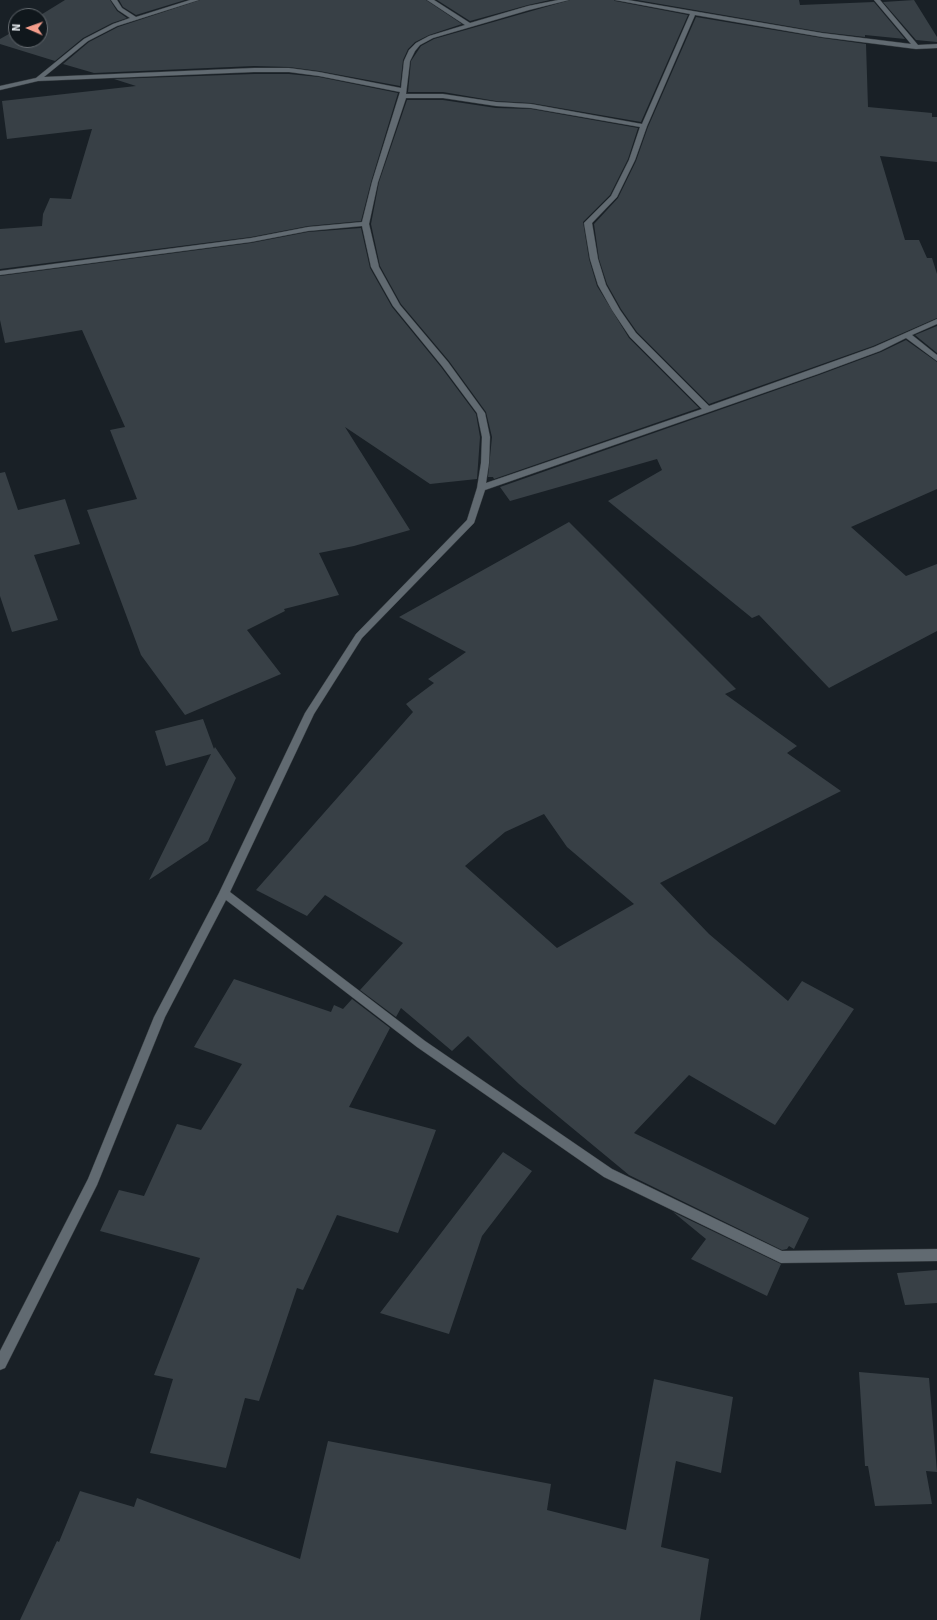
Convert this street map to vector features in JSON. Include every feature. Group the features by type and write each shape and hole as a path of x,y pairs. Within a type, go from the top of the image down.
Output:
{"street":[{"path":"114,0 120,9 135,19"},
{"path":"38,79 86,40 115,25 196,0"},
{"path":"430,0 469,25"},
{"path":"0,1364 93,1181 160,1017 224,893 270,799 310,712 359,636 471,521 481,488 486,437 480,413 445,364 397,306 375,267 365,224 375,182 403,94 407,60 412,50 418,44 431,37 528,8 566,0"},
{"path":"618,0 822,35 916,47 937,46"},
{"path":"877,0 916,47"},
{"path":"693,13 644,126 632,160 614,196 588,224 594,259 602,285 633,335 708,410"},
{"path":"0,88 38,79 254,70 290,70 319,74 403,94 443,96 496,104 531,106 644,126"},
{"path":"0,273 251,240 308,229 365,224"},
{"path":"481,488 708,410 870,351 937,321"},
{"path":"907,335 937,359"},
{"path":"224,893 420,1044 608,1173 781,1257 937,1255"}],"building":[{"path":"65,0 110,0 117,11 127,18 112,23 83,38 55,61 13,48 48,48 48,10"},
{"path":"119,0 185,0 136,15 123,7"},
{"path":"200,0 426,0 462,24 429,35 415,42 408,49 403,60 400,86 289,67 254,66 94,73 63,64 89,42 118,27"},
{"path":"437,0 550,0 470,21"},
{"path":"570,0 614,0 688,15 641,122 531,103 496,101 443,92 408,92 411,61 421,46 434,39"},
{"path":"637,0 799,0 800,5 874,2 905,39 865,35 865,37 822,32"},
{"path":"914,0 937,37 937,42 916,40 883,2"},
{"path":"696,17 866,44 868,107 932,113 932,117 937,117 937,162 880,156 905,240 919,240 927,258 932,258 937,274 937,318 873,346 709,404 637,332 621,309 607,284 599,259 594,224 618,198 636,161 648,127"},
{"path":"8,34 8,46 0,44 0,39"},
{"path":"289,74 319,77 398,93 371,182 361,221 308,226 251,237 0,269 0,229 42,226 43,214 50,198 71,199 92,129 7,139 2,101 136,86 114,79"},
{"path":"407,100 443,100 496,108 531,109 638,128 628,159 610,195 583,222 589,259 597,286 629,338 699,408 494,479 493,477 488,477 492,437 486,412 449,361 401,304 380,266 371,224 379,182"},
{"path":"361,228 370,268 392,307 441,367 476,414 480,437 477,479 430,484 345,427 410,530 354,546 319,553 339,595 284,609 285,611 247,630 281,674 185,715 141,655 87,510 137,499 110,430 125,427 82,330 5,343 0,320 0,276 251,243 308,232"},
{"path":"937,326 937,353 915,335"},
{"path":"906,340 937,362 937,489 851,527 906,576 937,564 937,631 829,688 759,615 752,618 608,501 662,470 657,459 510,501 500,487 819,375 881,352"},
{"path":"5,472 18,510 65,499 80,544 34,555 58,620 12,632 0,596 0,473"},
{"path":"569,522 736,689 725,694 797,746 787,753 841,791 660,883 709,934 788,1001 802,981 854,1009 775,1125 689,1075 634,1133 809,1218 794,1249 789,1246 787,1249 782,1250 629,1175 519,1084 468,1036 452,1051 401,1008 396,1017 360,990 403,943 325,895 307,916 256,890 413,712 406,704 434,683 428,679 466,652 399,617","holes":["544,814 567,847 634,904 557,948 465,866 505,832"]},
{"path":"203,719 214,749 215,747 236,778 208,841 149,880 211,754 166,766 155,731"},
{"path":"234,979 331,1012 334,1005 343,1009 352,999 390,1028 349,1107 436,1130 398,1233 337,1215 303,1290 297,1288 259,1401 245,1398 226,1468 150,1453 173,1379 154,1375 200,1258 100,1231 119,1190 144,1196 177,1124 201,1130 242,1064 194,1047"},
{"path":"503,1152 532,1171 482,1236 449,1334 380,1313"},
{"path":"673,1212 781,1264 767,1296 691,1259 706,1239"},
{"path":"937,1270 937,1303 905,1305 897,1273"},
{"path":"859,1372 929,1378 937,1472 926,1471 932,1504 875,1506 868,1466 865,1466"},
{"path":"654,1379 733,1397 721,1473 676,1461 661,1547 709,1559 700,1620 20,1620 57,1541 59,1542 80,1491 134,1507 137,1498 300,1559 328,1441 551,1484 547,1510 626,1530"}]}
